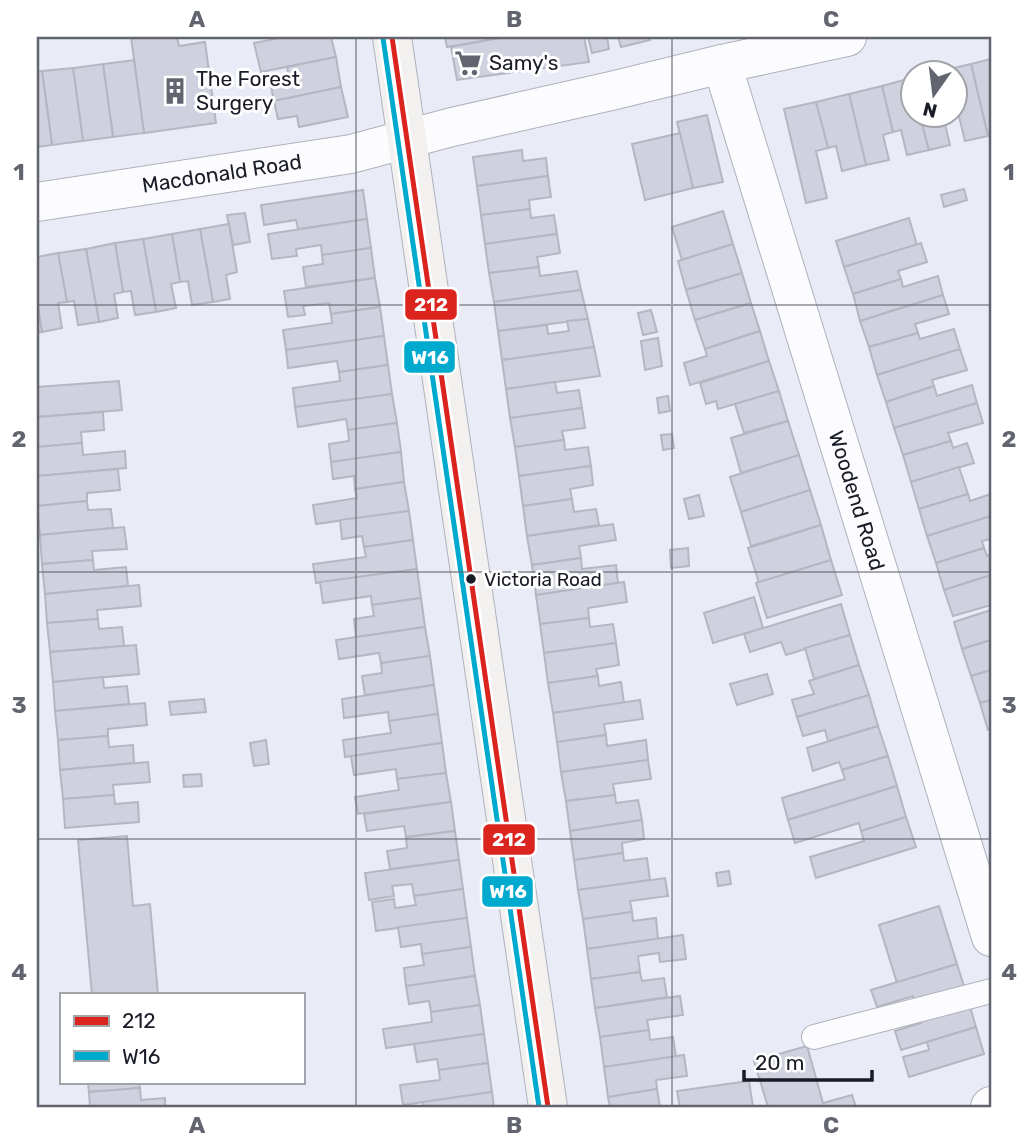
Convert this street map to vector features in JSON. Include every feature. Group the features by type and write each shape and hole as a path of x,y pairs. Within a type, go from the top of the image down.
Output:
{"main road":[{"path":"392,37 548,1107"}],"street":[{"path":"406,139 847,37"},
{"name":"Woodend Road","path":"722,64 991,937"},
{"name":"Macdonald Road","path":"37,202 351,154 406,139"}],"lane":[{"path":"814,1037 991,990"}],"building":[{"name":"The Forest Surgery","path":"131,37 177,37 179,46 205,42 216,123 144,133"},
{"path":"285,37 331,37 336,57 261,72 254,43"},
{"path":"445,37 505,37 447,47"},
{"path":"505,37 584,37 589,62 457,80 451,47"},
{"path":"588,37 607,37 609,49 592,53"},
{"path":"618,37 649,37 650,40 621,47"},
{"path":"336,57 341,87 274,101 270,82 289,78 287,67"},
{"path":"991,59 991,135 988,136 971,64"},
{"path":"134,60 144,133 113,137 103,64"},
{"path":"103,64 113,137 83,141 73,68"},
{"path":"971,64 988,136 965,141 962,130 968,130 968,65"},
{"path":"73,68 83,141 52,145 42,71"},
{"path":"42,71 52,145 37,147 37,72"},
{"path":"898,82 898,130 901,130 893,132 882,86"},
{"path":"882,86 893,132 883,135 889,160 866,165 849,94"},
{"path":"341,87 348,117 299,127 297,116 278,119 274,101"},
{"path":"849,94 866,165 842,171 836,146 828,148 816,102"},
{"path":"816,102 828,148 816,151 827,198 806,203 784,109"},
{"path":"707,115 723,182 693,188 677,122"},
{"path":"901,130 924,130 929,150 907,155"},
{"path":"924,130 946,130 950,145 929,150"},
{"path":"680,133 693,188 645,200 632,144"},
{"path":"522,150 523,161 546,158 548,176 477,186 473,157"},
{"path":"548,176 551,197 529,200 530,209 481,215 477,186"},
{"path":"964,189 967,200 944,207 941,195"},
{"path":"363,190 367,219 298,229 296,220 264,225 261,205"},
{"path":"530,209 531,218 554,215 557,234 485,244 481,215"},
{"path":"723,211 733,244 682,260 672,227"},
{"path":"245,213 250,242 233,245 227,215"},
{"path":"909,218 917,245 844,267 836,241"},
{"path":"367,219 371,248 322,255 321,245 296,249 297,256 272,259 268,234"},
{"path":"229,224 237,272 226,275 230,299 213,302 200,229"},
{"path":"200,229 213,302 192,305 188,281 180,282 172,234"},
{"path":"172,234 180,282 171,284 176,308 156,312 143,239"},
{"path":"557,234 560,253 537,257 539,267 489,273 485,244"},
{"path":"143,239 156,312 135,315 131,291 123,292 115,243"},
{"path":"115,243 123,292 114,294 118,318 99,322 86,249"},
{"path":"921,243 927,262 898,271 901,279 853,294 844,267"},
{"path":"733,244 742,273 686,290 678,261"},
{"path":"371,248 375,278 306,287 303,267 323,264 322,255"},
{"path":"86,249 99,322 78,325 74,301 67,302 58,253"},
{"path":"58,253 67,302 58,303 62,328 42,332 37,301 37,257"},
{"path":"539,267 540,276 577,271 581,290 494,302 489,273"},
{"path":"742,273 751,303 695,320 686,290"},
{"path":"938,276 943,295 860,321 853,294 901,279 903,287"},
{"path":"375,278 380,307 331,314 329,303 303,306 305,315 288,317 284,291"},
{"path":"581,290 588,319 498,331 494,302"},
{"path":"943,295 949,314 915,324 918,333 869,347 860,321"},
{"path":"37,301 42,332 37,333"},
{"path":"751,303 760,331 705,349 695,320"},
{"path":"380,307 384,336 286,350 283,330 332,323 331,314"},
{"path":"651,310 657,332 643,335 638,313"},
{"path":"588,319 594,347 502,360 498,331 547,325 548,334 569,331 567,321"},
{"path":"954,329 960,349 877,375 869,347 918,333 920,339"},
{"path":"760,331 769,361 690,385 684,363 707,356 705,349"},
{"path":"384,336 388,365 339,372 337,361 288,368 286,350"},
{"path":"658,338 662,366 645,370 641,341"},
{"path":"594,347 600,376 506,389 502,360"},
{"path":"960,349 967,370 932,380 934,386 886,402 877,375"},
{"path":"769,361 779,391 718,409 716,401 706,404 700,383"},
{"path":"388,365 392,394 295,407 293,388 340,381 339,372"},
{"path":"119,381 122,410 37,417 37,387"},
{"path":"555,382 557,393 579,390 582,408 510,418 506,389"},
{"path":"972,385 977,403 894,428 886,402 934,386 937,396"},
{"path":"779,391 788,421 744,433 735,404"},
{"path":"392,394 397,423 348,430 346,419 298,427 295,407"},
{"path":"668,396 670,411 659,413 657,398"},
{"path":"977,403 983,423 948,433 951,441 903,455 894,428"},
{"path":"582,408 585,428 562,431 564,440 515,447 510,418"},
{"path":"103,412 104,430 81,432 82,443 37,447 37,417"},
{"path":"788,421 799,455 741,473 731,438"},
{"path":"397,423 401,452 331,462 329,444 349,441 348,430"},
{"path":"672,434 674,448 663,450 661,435"},
{"path":"564,440 565,450 588,447 591,466 519,476 515,447"},
{"path":"951,441 953,448 967,443 974,463 911,482 903,455"},
{"path":"82,443 83,455 125,451 126,468 37,476 37,447"},
{"path":"401,452 404,482 355,489 354,476 333,479 331,462"},
{"path":"799,455 810,490 741,512 730,477"},
{"path":"591,466 593,485 570,489 572,499 523,506 519,476"},
{"path":"959,467 968,494 919,509 911,482"},
{"path":"118,469 120,490 87,493 87,501 37,506 37,476"},
{"path":"404,482 409,511 316,524 313,505 357,498 355,489"},
{"path":"810,490 821,525 751,546 741,512"},
{"path":"968,494 970,501 991,494 991,516 927,536 919,509"},
{"path":"699,495 704,516 689,519 684,499"},
{"path":"572,499 574,512 596,509 599,525 527,536 523,506"},
{"path":"87,501 88,510 111,509 113,528 40,535 37,506"},
{"path":"409,511 413,540 364,547 362,536 342,539 340,520"},
{"path":"991,516 991,539 982,541 984,548 936,563 927,536"},
{"path":"613,524 616,540 579,546 581,558 532,565 527,536"},
{"path":"821,525 831,560 759,583 748,548"},
{"path":"124,527 127,549 92,551 93,560 42,564 40,535"},
{"path":"413,540 417,569 316,583 313,564 366,557 364,547"},
{"path":"688,548 689,566 671,568 670,550"},
{"path":"984,548 987,556 991,554 991,575 944,590 936,563"},
{"path":"581,558 582,569 616,565 618,583 536,595 532,565"},
{"path":"93,560 94,570 126,567 128,586 45,594 42,564"},
{"path":"831,560 842,595 767,618 756,583"},
{"path":"417,569 421,598 372,605 371,596 323,603 320,582"},
{"path":"991,575 991,605 953,616 944,590"},
{"path":"624,582 627,602 588,608 589,618 540,624 536,595"},
{"path":"139,585 141,606 97,610 98,619 47,623 45,594"},
{"path":"754,597 763,628 713,643 704,613"},
{"path":"421,598 425,627 356,637 354,619 374,616 372,605"},
{"path":"841,604 850,635 786,655 781,642 750,652 744,634"},
{"path":"991,610 991,640 962,649 954,622"},
{"path":"589,618 590,627 613,624 616,643 544,653 540,624"},
{"path":"98,619 99,629 122,627 124,646 50,652 47,623"},
{"path":"425,627 430,656 381,663 379,653 339,659 336,640"},
{"path":"850,635 859,665 814,679 805,648"},
{"path":"991,640 991,670 971,676 962,649"},
{"path":"616,643 619,665 596,669 598,676 548,683 544,653"},
{"path":"136,645 139,674 53,682 50,652"},
{"path":"430,656 434,685 365,695 362,676 382,673 381,663"},
{"path":"859,665 869,695 797,717 792,700 814,694 809,681"},
{"path":"991,670 991,700 980,703 971,676"},
{"path":"767,674 773,694 737,705 730,684"},
{"path":"598,676 599,686 621,682 624,703 553,713 548,683"},
{"path":"103,677 104,688 127,686 129,704 55,711 53,682"},
{"path":"434,685 438,714 389,721 388,712 344,718 342,699"},
{"path":"869,695 878,726 828,741 825,730 803,736 797,717"},
{"path":"204,699 206,712 171,715 169,702"},
{"path":"640,700 643,719 604,724 606,735 557,742 553,713"},
{"path":"991,700 991,729 988,730 980,703"},
{"path":"145,703 147,725 108,729 108,736 58,740 55,711"},
{"path":"438,714 442,743 345,757 343,740 391,733 389,721"},
{"path":"878,726 888,756 842,770 839,762 813,771 807,748"},
{"path":"606,735 607,746 646,740 648,760 561,772 557,742"},
{"path":"108,736 109,747 133,745 134,763 60,770 58,740"},
{"path":"266,740 269,764 254,766 250,743"},
{"path":"442,743 446,773 397,779 396,769 354,775 351,756"},
{"path":"888,756 897,786 788,820 782,798 845,779 842,770"},
{"path":"648,760 651,779 613,784 615,795 566,801 561,772"},
{"path":"148,762 150,782 113,785 114,795 63,799 60,770"},
{"path":"446,773 451,802 358,814 355,797 399,790 397,779"},
{"path":"201,774 202,786 184,787 183,775"},
{"path":"897,786 906,817 861,831 859,823 795,843 788,820"},
{"path":"114,795 115,804 138,802 139,822 65,828 63,799"},
{"path":"615,795 616,803 638,800 642,820 570,831 566,801"},
{"path":"451,802 455,831 406,837 404,826 367,831 364,814"},
{"path":"906,817 916,847 816,878 810,857 864,841 861,831"},
{"path":"642,820 644,839 622,843 623,853 574,860 570,831"},
{"path":"455,831 459,860 390,869 387,851 407,848 406,837"},
{"path":"127,836 133,906 150,904 158,993 92,993 78,840"},
{"path":"623,853 624,861 647,858 650,880 578,890 574,860"},
{"path":"459,860 463,889 414,896 412,884 392,886 394,896 369,900 365,873"},
{"path":"729,871 731,884 718,886 716,873"},
{"path":"665,878 668,896 630,901 632,912 583,919 578,890"},
{"path":"463,889 467,918 376,931 372,902 394,899 395,908 416,905 414,896"},
{"path":"939,906 957,964 897,983 879,925"},
{"path":"632,912 633,921 656,918 658,939 587,949 583,919"},
{"path":"467,918 471,947 422,954 421,944 401,947 398,927"},
{"path":"683,935 686,959 660,962 659,953 638,956 640,972 591,979 587,949"},
{"path":"471,947 475,976 406,986 404,968 424,965 422,954"},
{"path":"957,964 964,986 914,1002 913,996 877,1007 871,990"},
{"path":"640,972 642,981 664,978 667,997 595,1008 591,979"},
{"path":"475,976 480,1005 431,1012 429,1001 409,1004 406,986"},
{"path":"680,996 683,1015 647,1020 649,1030 600,1037 595,1008"},
{"path":"968,1000 976,1027 901,1050 895,1031 921,1023 919,1015"},
{"path":"480,1005 484,1034 386,1048 383,1029 432,1022 431,1012"},
{"path":"976,1027 984,1054 909,1077 903,1057 929,1050 927,1042"},
{"path":"649,1030 650,1040 673,1037 676,1057 604,1067 600,1037"},
{"path":"484,1034 488,1063 439,1070 437,1059 417,1062 414,1044"},
{"path":"807,1046 823,1103 852,1095 856,1107 768,1107 754,1061"},
{"path":"684,1055 687,1076 656,1080 657,1089 608,1097 604,1067"},
{"path":"488,1063 492,1092 403,1105 400,1085 440,1080 439,1070"},
{"path":"749,1081 753,1107 680,1107 677,1091"},
{"path":"88,1084 139,1084 140,1088 89,1092"},
{"path":"140,1088 141,1100 165,1098 165,1107 90,1107 89,1092"},
{"path":"657,1089 660,1107 610,1107 608,1097"},
{"path":"492,1092 494,1107 424,1107 423,1102"}],"transit line":[{"name":"212","path":"392,37 548,1107"},
{"name":"W16","path":"383,38 539,1107"}],"place":[{"name":"Samy's","path":"468,63"},
{"name":"The Forest Surgery","path":"175,91"},
{"name":"Victoria Road","path":"471,579"}]}
